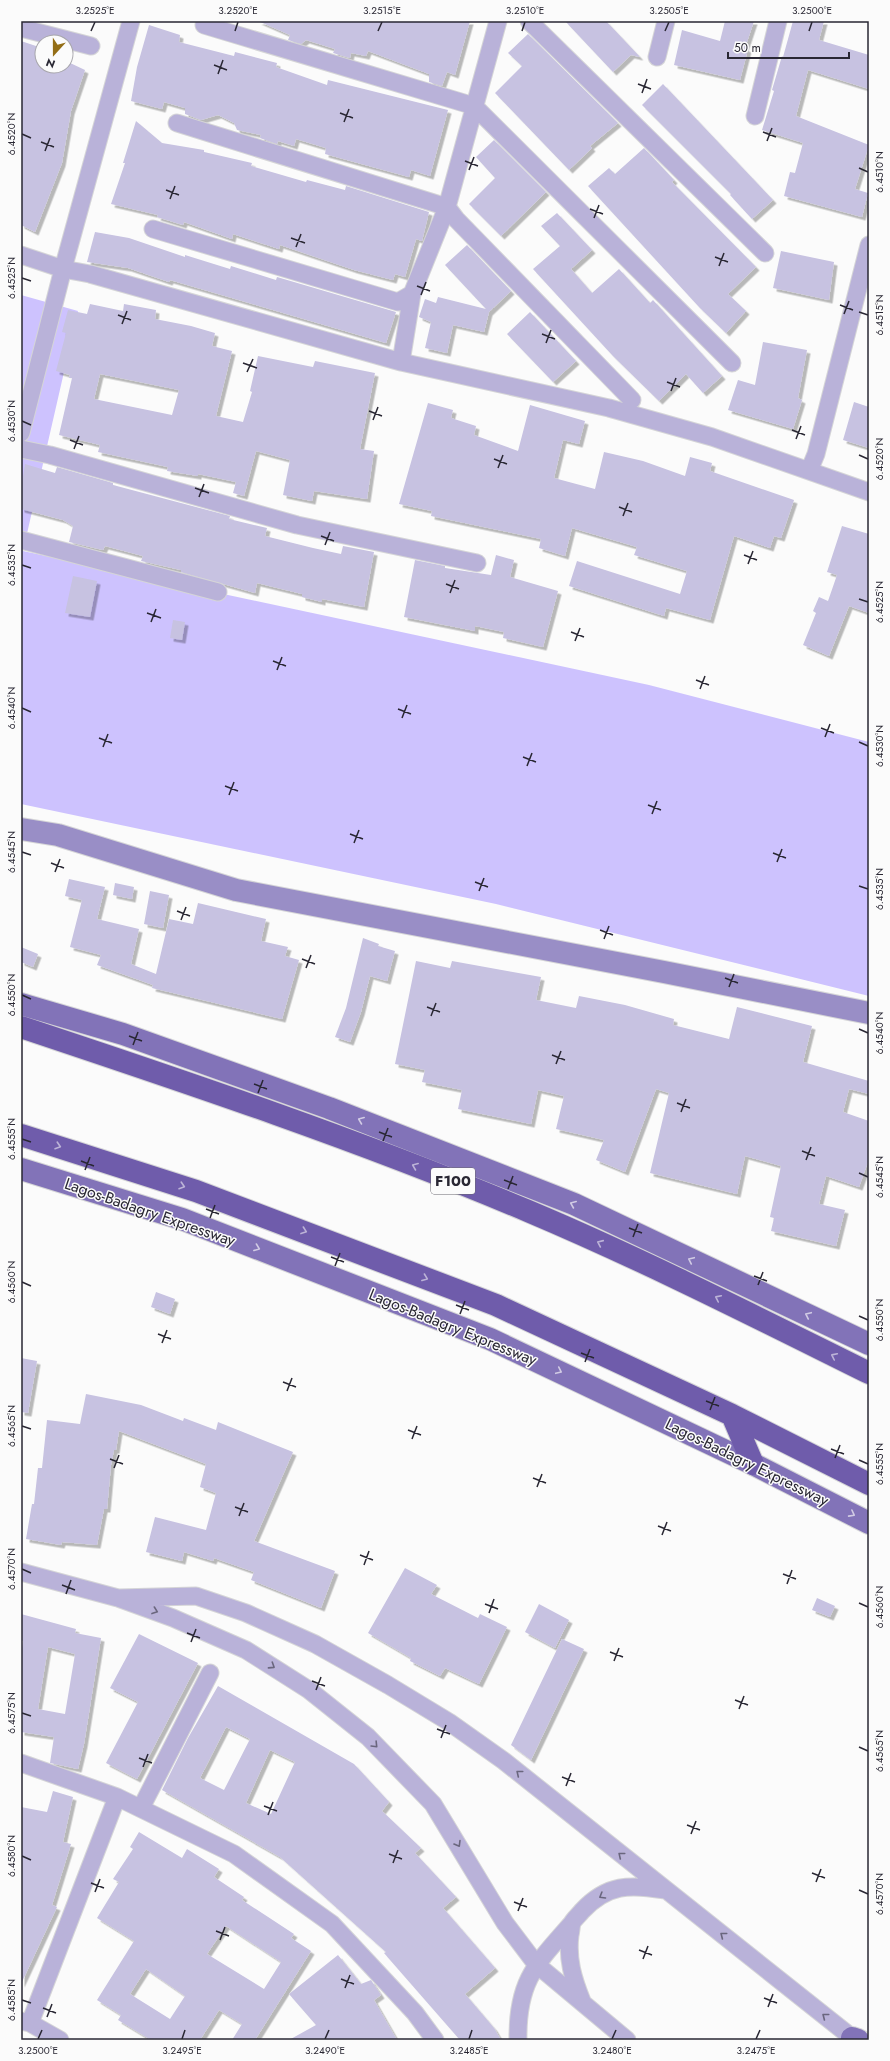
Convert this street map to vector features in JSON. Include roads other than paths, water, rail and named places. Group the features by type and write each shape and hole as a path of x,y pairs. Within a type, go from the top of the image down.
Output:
{"highway":[{"name":"F100","path":"21,1027 207,1089 365,1146 528,1211 666,1272 869,1373"},
{"name":"Lagos-Badagry Expressway","path":"21,1135 196,1191 496,1305 732,1414 869,1484"},
{"path":"732,1414 752,1464"}],"main road":[{"path":"21,829 58,835 236,890 869,1013"},
{"path":"21,1004 123,1034 329,1108 574,1204 869,1344"},
{"name":"Lagos-Badagry Expressway","path":"21,1169 182,1219 490,1339 752,1464 869,1523"}],"street":[{"path":"21,433 63,269 130,21"},
{"path":"401,362 412,294 447,207 498,21"},
{"path":"529,21 765,253"},
{"path":"657,57 666,21"},
{"path":"756,116 778,21"},
{"path":"204,25 474,106 732,363"},
{"path":"21,28 91,46"},
{"path":"177,123 447,207 456,220 632,400"},
{"path":"153,228 398,302 412,294"},
{"path":"809,471 816,454 869,245"},
{"path":"21,255 63,269 97,276 401,362 609,408 712,437 869,492"},
{"path":"21,449 50,455 297,525 477,563"},
{"path":"21,540 218,592"},
{"path":"21,1572 118,1598 174,1618 246,1650 309,1690 368,1738 433,1804 506,1922 536,1964 627,2040"},
{"path":"118,1598 196,1596 246,1613 315,1644 449,1722 504,1761 855,2039"},
{"path":"141,1808 210,1672"},
{"path":"21,1764 117,1797 234,1854 332,1924 416,2013 435,2040"},
{"path":"60,2040 26,2022 117,1797"},
{"path":"518,2040 518,2020 521,2001 527,1981 536,1964 589,1904 610,1891 621,1887 637,1886 666,1890"},
{"path":"572,1923 570,1959 573,1978 582,2001"}]}
